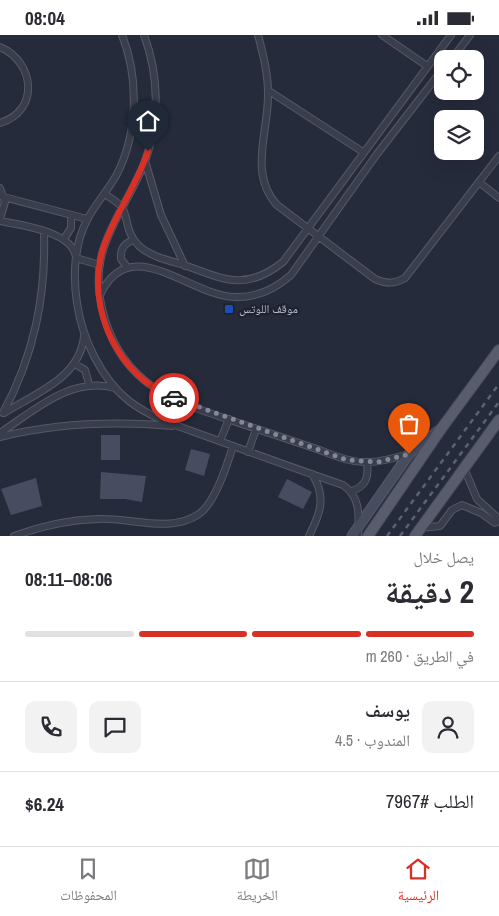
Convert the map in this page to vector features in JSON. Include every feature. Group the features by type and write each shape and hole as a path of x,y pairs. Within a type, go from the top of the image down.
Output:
{"main road":[{"path":"368,536 441,429 499,351"},
{"path":"417,532 499,420"}],"street":[{"path":"2,414 63,377 75,364 83,347 84,334 75,291 76,258 81,233 87,219 106,194 118,173 130,134 134,111 131,67 122,35"},
{"path":"144,35 153,65 156,100 152,135 145,161 110,233 100,265 100,297 111,339 123,360 139,379 160,393 256,429 347,460 367,463 409,454"},
{"path":"258,35 268,91 261,173 262,182 277,205 375,279 385,283 396,283 405,278 499,157"},
{"path":"382,35 427,66"},
{"path":"106,194 122,207 126,226 134,240 147,252 219,279 236,281 254,279 270,273 283,262 306,228 451,35"},
{"path":"459,50 470,35"},
{"path":"0,47 18,59 28,78 26,99 14,116 2,122 0,129"},
{"path":"100,297 106,283 115,273 127,267 150,268 218,295 234,297 250,297 279,285 291,275 317,235 434,80"},
{"path":"268,91 363,152"},
{"path":"363,152 374,147 377,155"},
{"path":"363,152 364,164 369,165"},
{"path":"145,161 162,215 185,266"},
{"path":"479,182 499,198"},
{"path":"0,188 5,209 0,220 64,239 73,247 76,258"},
{"path":"2,196 87,219"},
{"path":"64,239 71,228 72,215"},
{"path":"2,414 24,371 37,325 44,279 44,232"},
{"path":"127,267 121,259 122,249 124,244 134,240"},
{"path":"76,258 100,265"},
{"path":"84,334 115,388 146,412 179,427 343,485 352,491 358,505 358,536"},
{"path":"75,364 87,373 89,384"},
{"path":"0,433 68,390 89,384 115,388"},
{"path":"220,441 229,419"},
{"path":"0,437 40,429 92,423 144,423 179,427"},
{"path":"248,452 256,429"},
{"path":"352,536 409,454 441,429"},
{"path":"14,536 47,525 77,520 114,519 173,524 191,519 207,507 232,446"},
{"path":"352,491 364,484 368,478 367,463"},
{"path":"464,468 477,499 499,522"},
{"path":"308,536 320,513 322,502 318,485 312,474"},
{"path":"417,532 440,526 452,510 462,505 471,508 494,523 499,522"}],"building":[{"path":"101,435 120,435 120,460 101,460"},
{"path":"191,449 210,454 204,476 185,470"},
{"path":"101,472 146,476 142,502 125,499 100,499"},
{"path":"36,478 42,506 11,515 1,489"},
{"path":"287,479 312,492 303,509 278,497"}],"railway":[{"path":"387,536 499,384"},
{"path":"400,536 499,402"}],"way so far":[{"path":"174,398 347,460 367,463 378,462 409,454"}],"place":[{"name":"موقف اللوتس","path":"229,309"}],"route":[{"path":"148,151 103,250 100,265 100,297 111,339 123,360 139,379 160,393 174,398"}]}
